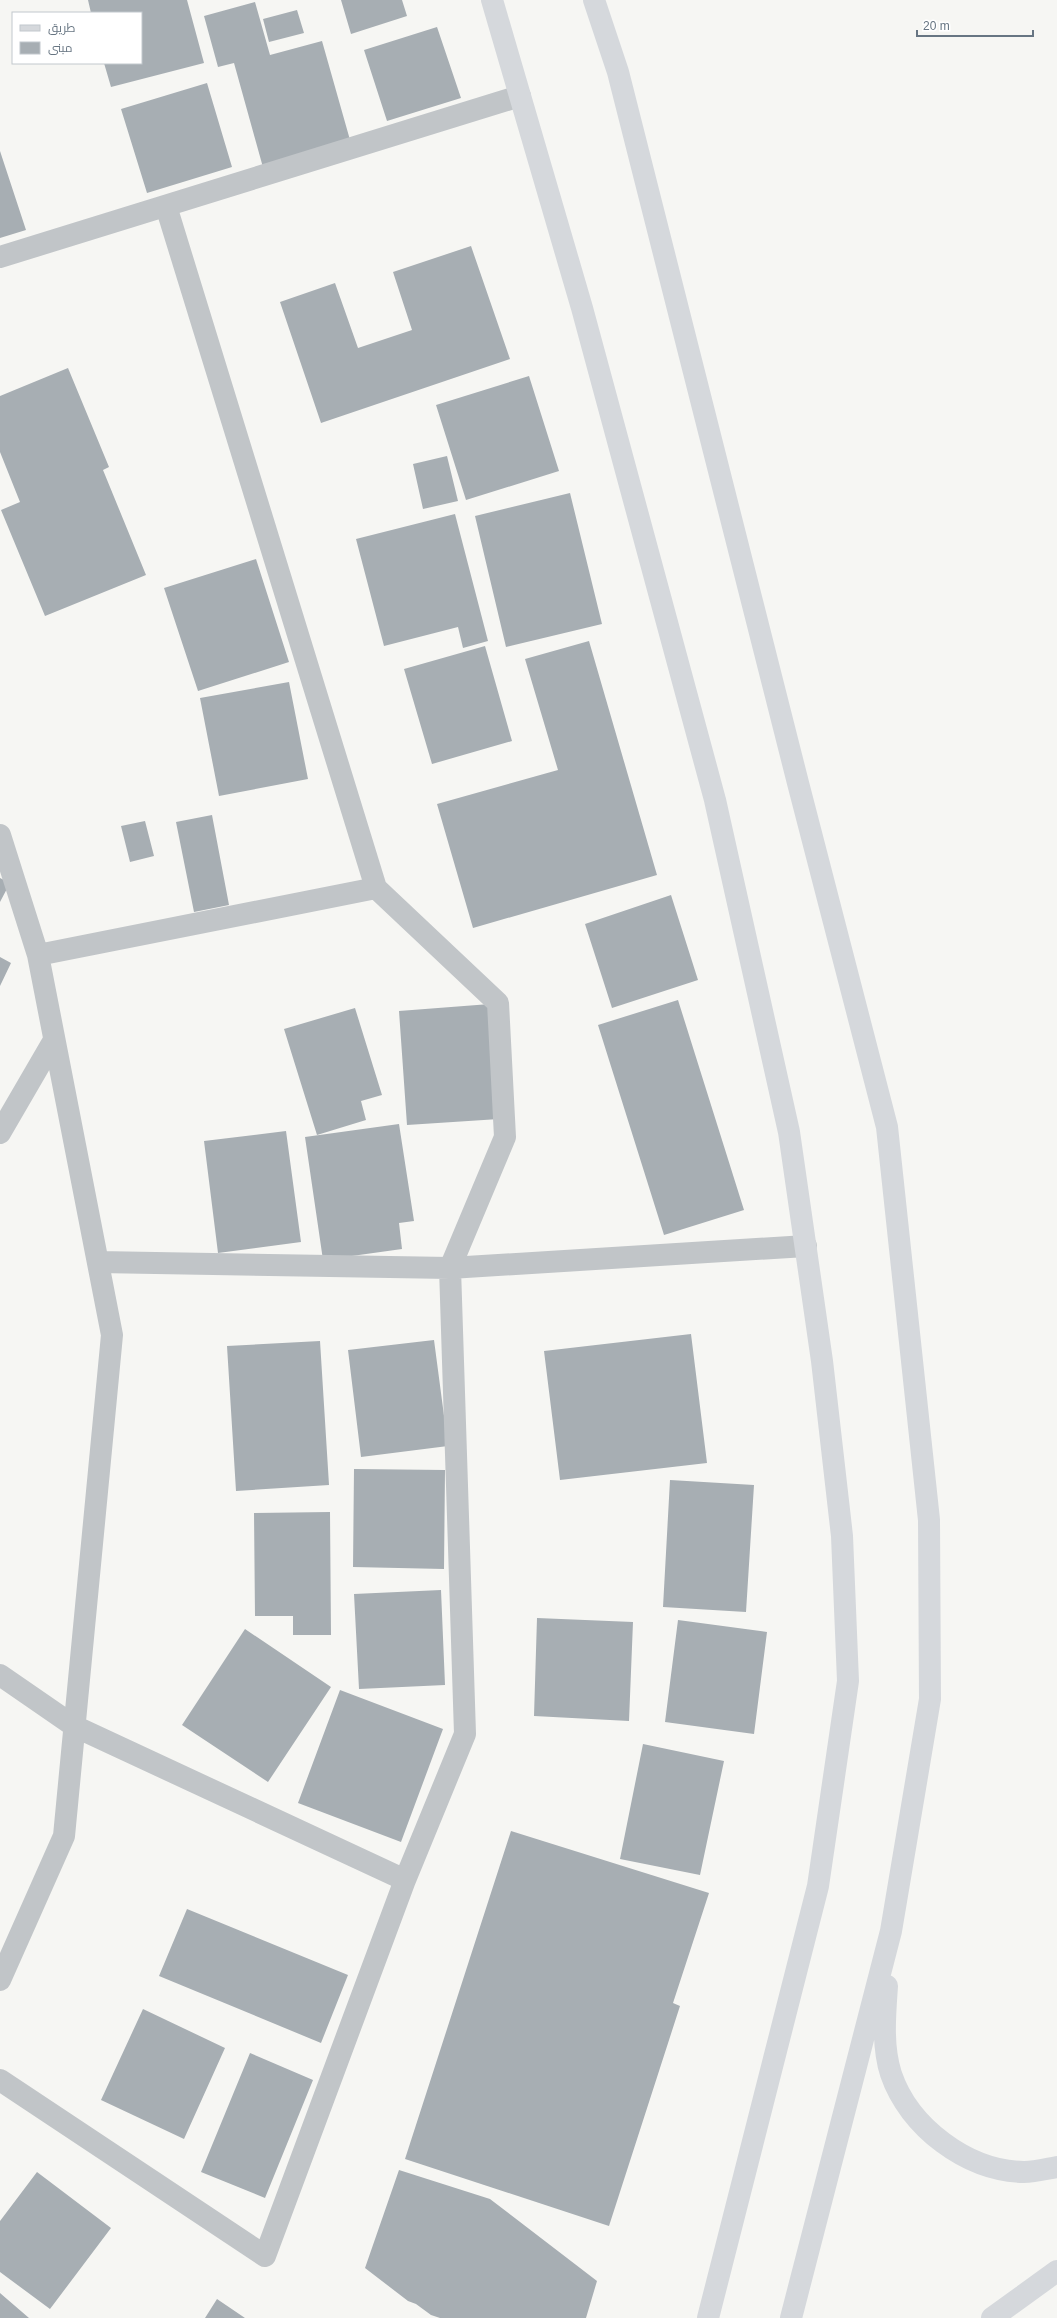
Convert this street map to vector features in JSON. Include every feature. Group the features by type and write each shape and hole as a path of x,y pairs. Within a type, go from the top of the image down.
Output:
{"main road":[{"path":"492,0 582,308 715,800 789,1132 822,1361 842,1536 848,1680 818,1886 708,2318"},
{"path":"594,0 618,72 796,776 887,1127 930,1520 930,1699 891,1931 791,2318"},
{"path":"891,1931 884,2030 891,2074 912,2114 943,2144 981,2164 1023,2172 1057,2167"},
{"path":"992,2318 1057,2271"}],"street":[{"path":"0,257 520,96"},
{"path":"0,2080 265,2256 405,1880 465,1734 450,1268 504,1137 498,1003 376,888 166,206"},
{"path":"0,835 38,955 112,1335 64,1836 0,1980"},
{"path":"38,955 376,888"},
{"path":"0,1133 54,1040"},
{"path":"98,1262 450,1268 806,1246"},
{"path":"0,1675 74,1726 405,1880"}],"building":[{"path":"88,0 187,0 204,63 111,87 104,64 142,64 142,12 91,12"},
{"path":"341,0 402,0 407,16 351,34"},
{"path":"255,2 270,55 322,41 352,147 264,171 234,63 218,67 204,16"},
{"path":"297,10 304,33 269,42 263,19"},
{"path":"437,27 461,98 387,121 364,50"},
{"path":"207,83 232,167 147,193 121,109"},
{"path":"0,151 26,230 0,238"},
{"path":"471,246 510,359 321,423 280,302 335,283 358,348 412,330 393,272"},
{"path":"68,368 109,467 103,470 146,575 45,616 1,510 20,502 0,452 0,396"},
{"path":"529,376 559,471 466,500 436,405"},
{"path":"447,456 458,501 423,509 413,464"},
{"path":"570,493 602,624 506,647 475,516"},
{"path":"455,514 488,641 463,648 458,627 384,646 356,539"},
{"path":"256,559 289,662 198,691 164,588"},
{"path":"589,641 657,875 473,928 437,804 558,770 525,659"},
{"path":"485,646 512,741 432,764 404,669"},
{"path":"289,682 308,779 219,796 200,698"},
{"path":"212,815 229,905 194,912 176,822"},
{"path":"145,821 154,856 130,862 121,826"},
{"path":"0,878 10,883 0,902"},
{"path":"671,895 698,980 612,1008 585,924"},
{"path":"0,957 11,963 0,986"},
{"path":"678,1000 744,1210 664,1235 598,1025"},
{"path":"490,1004 499,1119 407,1125 399,1011"},
{"path":"355,1008 382,1095 361,1101 366,1120 317,1135 284,1029"},
{"path":"399,1124 414,1221 399,1223 402,1249 323,1260 305,1137"},
{"path":"286,1131 301,1242 218,1253 204,1141"},
{"path":"691,1334 707,1463 560,1480 544,1351"},
{"path":"434,1340 448,1446 361,1457 348,1350"},
{"path":"320,1341 329,1485 236,1491 227,1346"},
{"path":"354,1469 445,1470 444,1569 353,1567"},
{"path":"670,1480 754,1485 746,1612 663,1607"},
{"path":"330,1512 331,1635 293,1635 293,1616 255,1616 254,1513"},
{"path":"441,1590 445,1685 359,1689 354,1594"},
{"path":"537,1618 633,1622 629,1721 534,1716"},
{"path":"678,1620 767,1632 754,1734 665,1722"},
{"path":"245,1629 331,1687 268,1782 182,1725"},
{"path":"340,1690 443,1729 401,1842 298,1803"},
{"path":"643,1744 724,1761 700,1875 620,1859"},
{"path":"511,1831 709,1893 673,2003 680,2006 609,2226 405,2159"},
{"path":"187,1909 348,1975 321,2043 159,1976"},
{"path":"143,2009 225,2048 184,2139 101,2100"},
{"path":"250,2053 313,2080 265,2198 201,2172"},
{"path":"399,2170 490,2199 597,2281 586,2318 440,2318 431,2315 416,2304 408,2301 365,2268"},
{"path":"37,2172 111,2228 50,2309 0,2272 0,2221"},
{"path":"0,2293 29,2318 0,2318"},
{"path":"217,2299 245,2318 205,2318"}]}
